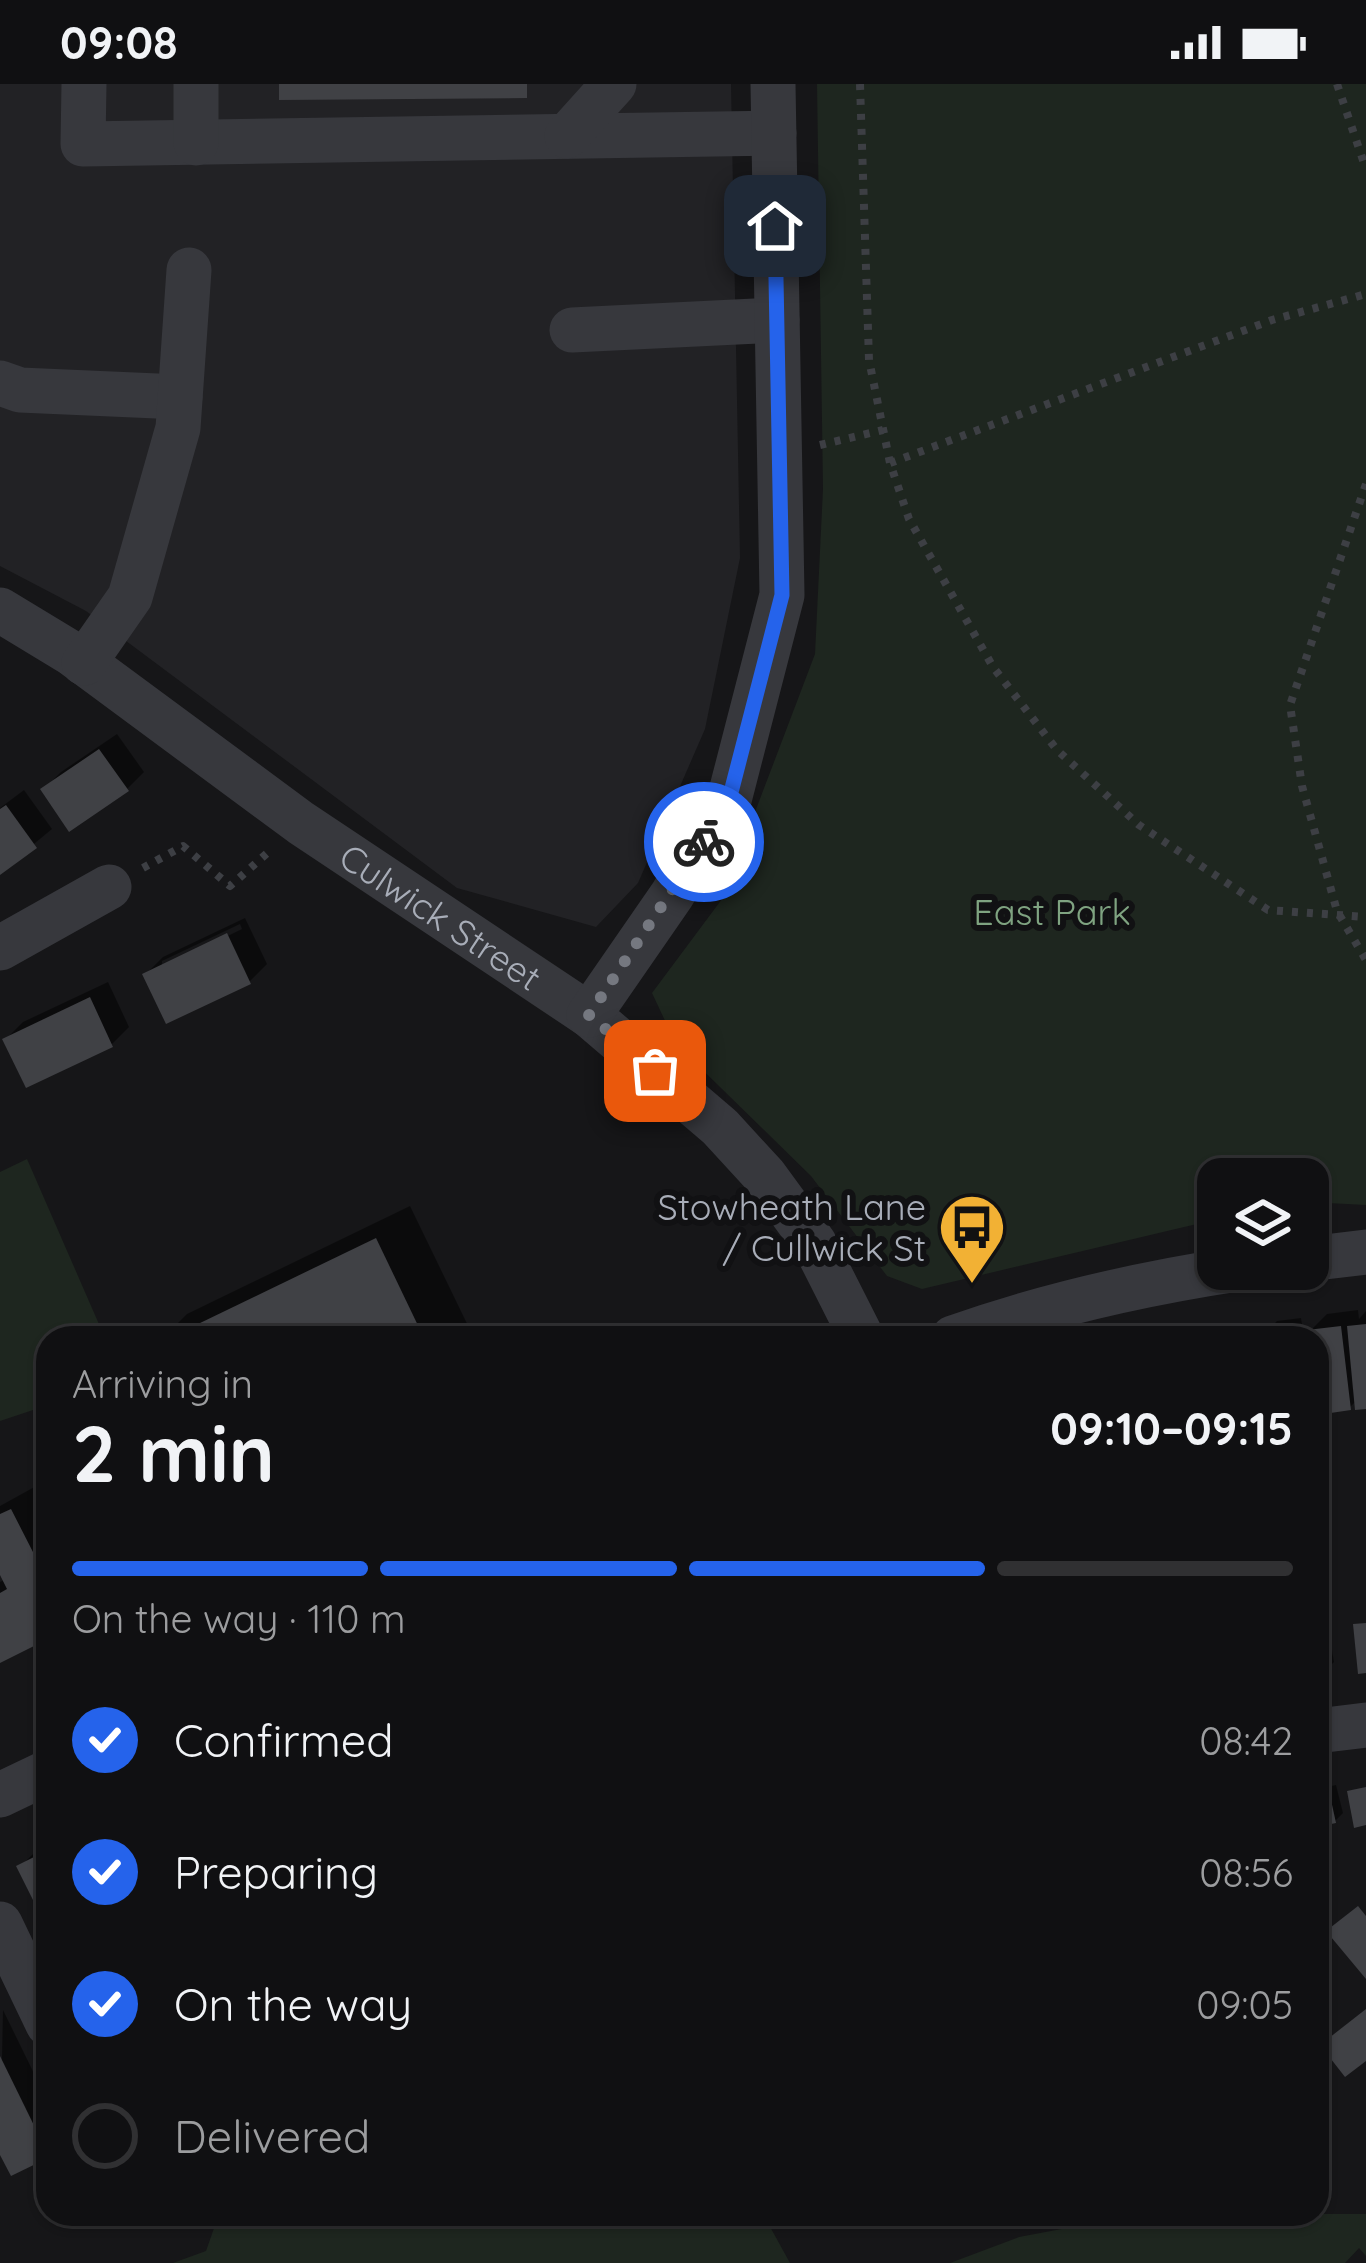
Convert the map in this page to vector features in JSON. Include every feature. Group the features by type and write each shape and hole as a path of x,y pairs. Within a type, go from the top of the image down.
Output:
{"street":[{"path":"85,84 83,145 774,133"},
{"path":"196,84 196,142"},
{"path":"566,84 567,136"},
{"path":"567,136 614,84"},
{"path":"589,1015 729,800 782,595 773,84"},
{"path":"84,663 130,597 178,428 189,270"},
{"path":"572,330 777,320"},
{"path":"0,383 20,390 180,398"},
{"name":"Culwick Street","path":"0,610 84,663 301,823 589,1015 721,1127 765,1176 814,1243 856,1326"},
{"path":"0,948 109,887"},
{"path":"1329,1256 1366,1252"},
{"path":"987,1326 1104,1292 1197,1276"},
{"path":"1329,1730 1366,1725"},
{"path":"0,1795 36,1778"},
{"path":"0,1924 36,1999"}],"path":[{"path":"860,84 869,360 890,463 909,519 993,667 1057,750 1139,825 1268,910 1366,917"},
{"path":"1337,84 1366,169"},
{"path":"890,463 1271,320 1366,294"},
{"path":"780,455 883,430"},
{"path":"1366,484 1290,705 1302,786 1339,915 1366,960"},
{"path":"109,887 183,846 230,886 301,823"}],"shaded area":[{"path":"0,84 731,84 740,558 705,729 638,883 596,927 457,888 86,611 0,566"}],"green space":[{"name":"East Park","path":"817,84 1366,84 1366,1205 1329,1203 1329,1158 1197,1158 1197,1224 922,1289 887,1276 811,1176 676,1044 652,993 722,899 815,654 823,489"},
{"path":"27,1159 100,1326 36,1326 36,1409 0,1421 0,1172"},
{"path":"1329,2214 1366,2214 1366,2256 1359,2248 1345,2263 950,2263 1019,2237 1077,2226 1329,2226"},
{"path":"215,2226 770,2226 790,2263 173,2263 206,2251"}],"building":[{"path":"279,84 527,84 527,98 279,100"},
{"path":"99,749 129,791 69,832 40,789"},
{"path":"6,805 37,848 0,875 0,809"},
{"path":"227,933 251,984 166,1024 142,974"},
{"path":"90,997 113,1047 26,1088 2,1039"},
{"path":"376,1238 418,1326 194,1326"},
{"path":"1366,1324 1366,1409 1355,1410 1347,1326"},
{"path":"1341,1326 1351,1410 1329,1413 1329,1327"},
{"path":"11,1509 36,1553 36,1645 0,1663 0,1593 7,1589 0,1575 0,1514"},
{"path":"1366,1623 1366,1673 1358,1674 1353,1624"},
{"path":"1366,1787 1366,1825 1354,1828 1347,1791"},
{"path":"1329,1791 1336,1823 1329,1824"},
{"path":"36,1856 35,1904 16,1866"},
{"path":"1358,1906 1366,1916 1366,1979 1329,1935 1329,1929"},
{"path":"1366,2009 1366,2061 1345,2077 1329,2057 1329,2038"},
{"path":"0,2056 36,2130 36,2164 11,2176 0,2155"}],"way so far":[{"path":"655,1071 589,1015 704,842"}],"place":[{"name":"Stowheath Lane / Cullwick St","path":"972,1286"}],"route":[{"path":"704,842 729,800 782,595 775,226"}]}
